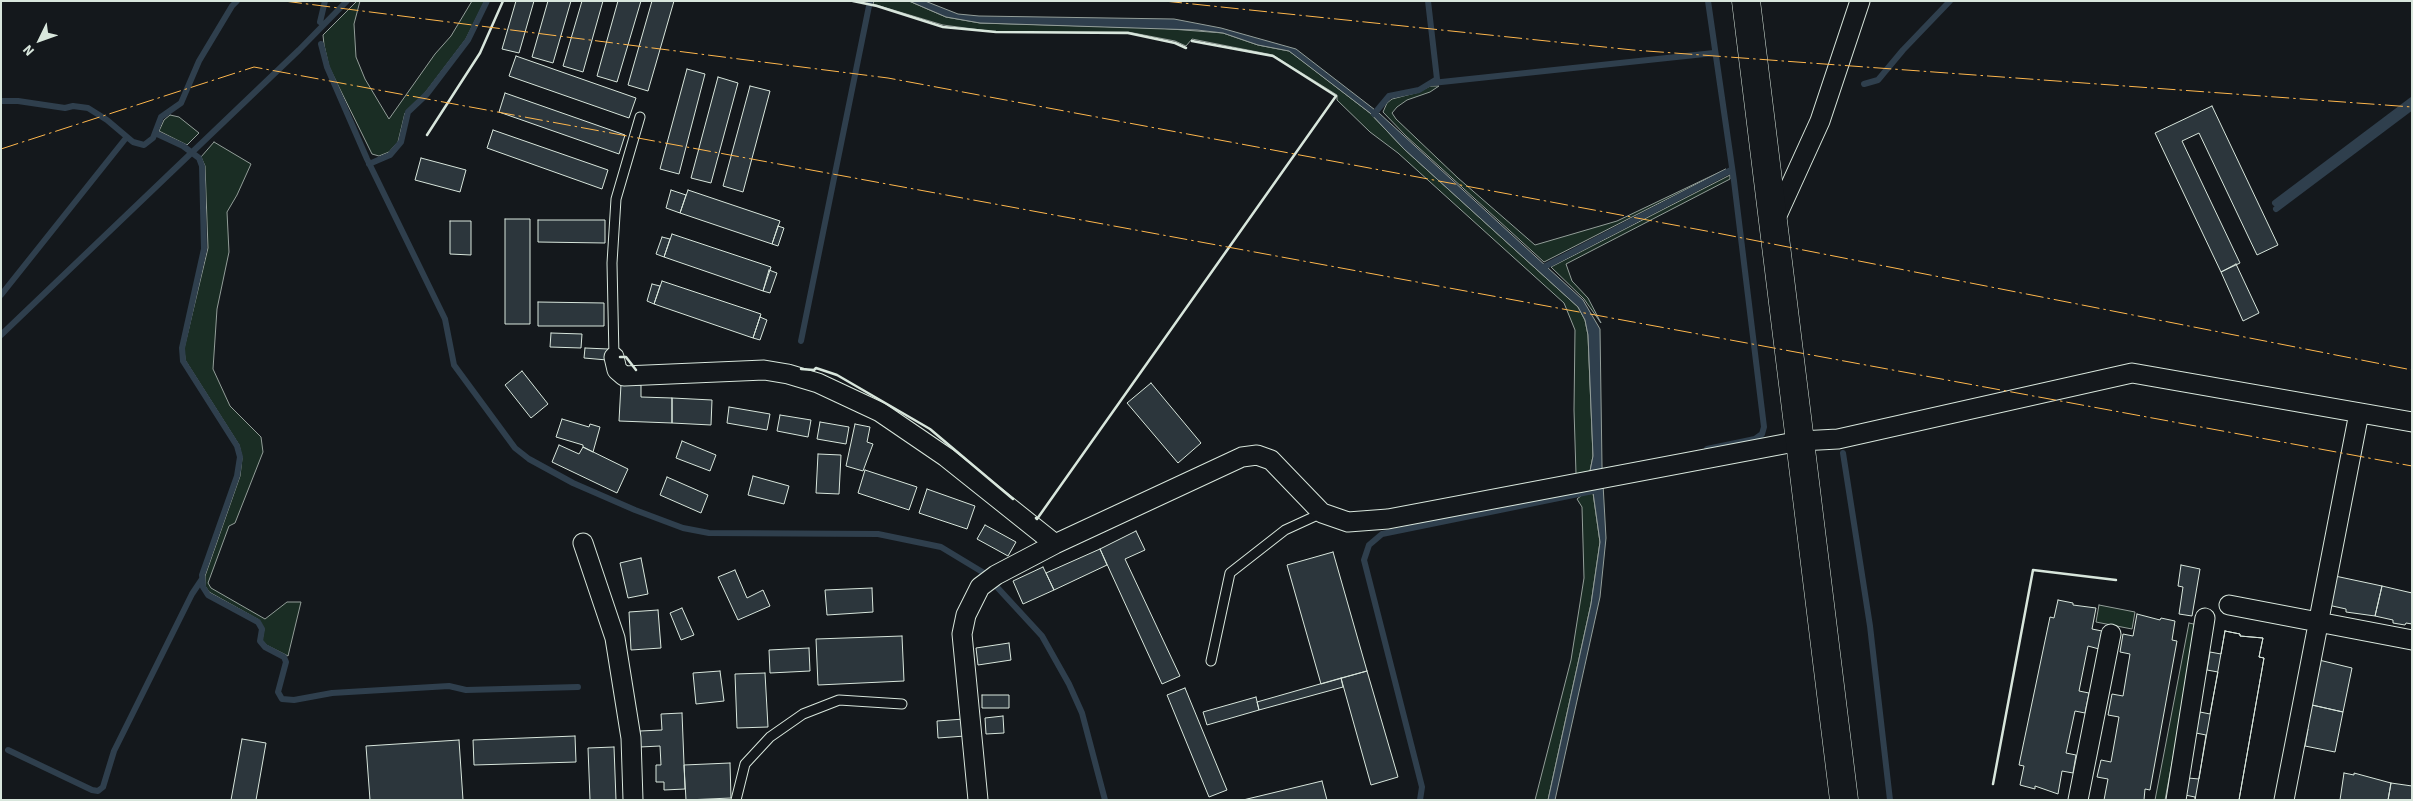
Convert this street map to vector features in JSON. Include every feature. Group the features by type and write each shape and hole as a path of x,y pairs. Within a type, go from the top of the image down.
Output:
{"main road":[{"path":"1746,1 1844,800"}],"street":[{"path":"1773,224 1820,121 1860,1"},
{"path":"614,357 617,370 624,376 764,370 788,374 818,383 880,412 946,458 1055,544"},
{"path":"978,800 962,634 966,615 980,587 996,575 1055,544 1242,457 1256,454 1271,460 1322,512 1348,522 1388,520 1800,441 1838,440 2132,373 2412,422"},
{"path":"2284,800 2359,413"},
{"path":"583,543 615,638 631,738 633,800"},
{"path":"2229,605 2412,640"},
{"path":"2176,800 2205,618"},
{"path":"2078,800 2111,634"}],"lane":[{"path":"614,357 612,263 616,199 640,117"},
{"path":"1211,661 1230,573 1285,530 1322,512"},
{"path":"736,800 745,764 770,737 803,714 839,700 902,704"}],"green space":[{"path":"357,1 360,1 354,24 356,57 365,79 389,119 435,54 451,36 472,1 485,1 466,39 425,93 405,113 398,142 389,152 379,156 372,154 329,67 324,45 323,35"},
{"path":"874,1 909,1 946,17 980,23 1158,28 1223,33 1258,45 1289,51 1370,113 1404,149 1578,307 1585,320 1588,335 1593,456 1590,471 1576,474 1574,410 1575,330 1564,303 1398,153 1370,132 1337,100 1337,95 1273,55 1192,39 1186,46 1175,41 1128,32 996,32 943,25 873,4"},
{"path":"1430,86 1439,86 1430,92 1407,100 1392,113 1458,178 1535,245 1617,221 1726,169 1544,262 1406,136 1383,112 1387,103 1392,99 1419,92"},
{"path":"170,115 179,117 199,133 187,145 159,131 164,120"},
{"path":"214,142 251,164 227,212 229,252 217,309 213,369 230,406 261,437 263,452 235,523 229,526 208,583 211,588 265,619 287,602 301,602 288,656 266,645 262,640 264,629 259,620 209,592 205,586 205,576 240,476 242,458 239,445 185,360 184,348 208,248 205,166 201,157"},
{"path":"1730,175 1730,179 1566,264 1572,281 1588,298 1601,323 1584,299 1551,267"},
{"path":"1593,493 1600,542 1591,604 1548,800 1535,800 1571,660 1584,578 1582,507 1577,499 1582,495"},
{"path":"2099,605 2135,612 2132,629 2096,622"},
{"path":"2189,623 2198,625 2165,800 2155,800"}],"water":[{"path":"909,1 925,1 958,14 979,16 1174,19 1221,28 1296,49 1379,113 1583,300 1600,329 1602,466 1606,538 1600,597 1555,800 1548,800 1591,604 1600,542 1590,471 1593,456 1588,335 1585,320 1578,307 1404,149 1370,113 1289,51 1258,45 1223,33 1197,30 980,23 946,17"}],"building":[{"path":"516,1 534,1 519,53 502,49"},
{"path":"548,1 571,1 553,63 532,57"},
{"path":"582,1 603,1 583,72 563,66"},
{"path":"618,1 641,1 617,82 597,76"},
{"path":"652,1 674,1 648,91 628,85"},
{"path":"516,56 636,98 629,118 509,76"},
{"path":"687,69 705,74 679,174 660,169"},
{"path":"718,77 738,83 711,183 691,178"},
{"path":"750,86 770,91 743,192 723,186"},
{"path":"505,93 625,135 619,154 499,112"},
{"path":"2212,106 2278,245 2257,255 2199,133 2182,141 2240,263 2221,272 2155,133"},
{"path":"493,130 608,170 602,189 487,148"},
{"path":"421,158 466,170 460,192 415,180"},
{"path":"671,190 686,195 680,213 666,208"},
{"path":"688,190 780,221 772,244 680,213"},
{"path":"505,219 530,219 530,324 505,324"},
{"path":"538,220 605,220 605,243 538,242"},
{"path":"450,221 471,221 471,255 450,254"},
{"path":"778,226 784,228 778,246 772,244"},
{"path":"672,234 771,267 763,291 664,257"},
{"path":"662,237 670,239 664,257 656,254"},
{"path":"2236,264 2259,313 2243,321 2221,272"},
{"path":"769,270 777,273 770,293 763,291"},
{"path":"662,281 761,314 753,338 654,304"},
{"path":"652,284 660,286 654,304 647,301"},
{"path":"538,302 604,303 604,326 538,326"},
{"path":"760,317 767,320 760,340 753,338"},
{"path":"551,333 582,334 581,348 550,347"},
{"path":"585,348 608,349 607,360 584,358"},
{"path":"522,371 548,404 531,418 505,385"},
{"path":"1151,383 1201,443 1178,463 1127,403"},
{"path":"621,384 641,385 641,397 672,398 672,423 619,421"},
{"path":"672,398 712,400 711,425 672,423"},
{"path":"729,407 770,414 767,430 727,423"},
{"path":"780,415 811,420 808,437 777,431"},
{"path":"562,419 589,427 590,424 600,427 593,452 583,447 583,445 556,437"},
{"path":"820,422 849,427 846,444 817,439"},
{"path":"855,424 870,427 867,442 873,444 863,471 846,466"},
{"path":"682,441 716,455 710,471 676,458"},
{"path":"559,445 579,454 583,447 628,469 617,493 552,462"},
{"path":"818,454 841,455 839,494 816,493"},
{"path":"865,470 917,487 909,510 858,493"},
{"path":"753,476 789,486 784,504 748,495"},
{"path":"667,477 708,495 701,513 660,495"},
{"path":"927,489 975,506 967,529 919,513"},
{"path":"985,525 1016,542 1008,556 977,539"},
{"path":"1136,531 1145,550 1125,559 1180,676 1162,684 1100,549"},
{"path":"1100,549 1107,565 1054,590 1046,573"},
{"path":"1333,552 1367,671 1321,684 1287,565"},
{"path":"641,558 648,594 628,598 620,563"},
{"path":"2181,565 2200,569 2192,616 2179,614 2183,587 2178,586"},
{"path":"1043,567 1054,590 1023,604 1013,581"},
{"path":"735,570 747,598 763,590 770,606 738,620 718,577"},
{"path":"2335,576 2382,586 2375,616 2346,612 2346,609 2328,605"},
{"path":"2382,586 2412,593 2412,624 2393,623 2393,620 2375,616"},
{"path":"872,588 873,612 827,615 825,590"},
{"path":"2058,600 2073,603 2073,605 2096,608 2092,629 2102,631 2099,649 2088,646 2079,691 2089,693 2085,713 2075,711 2066,753 2076,755 2073,773 2062,771 2058,794 2035,786 2035,789 2020,785 2024,766 2019,765 2050,617 2054,618"},
{"path":"682,608 694,635 681,640 670,613"},
{"path":"658,610 661,648 631,650 629,612"},
{"path":"2137,614 2160,620 2161,618 2175,621 2172,640 2177,641 2150,790 2145,789 2144,800 2104,800 2108,779 2097,777 2101,760 2111,762 2119,717 2108,715 2112,694 2123,696 2130,654 2120,652 2123,634 2133,636"},
{"path":"2225,631 2240,634 2240,636 2263,638 2259,657 2264,658 2239,800 2195,800"},
{"path":"2225,631 2240,634 2240,636 2263,638 2259,657 2264,658 2239,800 2195,800 2195,797 2185,795 2188,778 2199,779 2206,735 2196,733 2200,712 2210,714 2218,672 2207,670 2210,652 2221,654"},
{"path":"902,636 904,681 818,685 816,639"},
{"path":"1009,643 1011,660 978,665 976,648"},
{"path":"809,648 810,671 770,673 769,650"},
{"path":"2319,660 2352,668 2343,712 2312,705"},
{"path":"720,671 724,701 696,704 693,673"},
{"path":"1367,671 1398,777 1371,785 1341,678"},
{"path":"765,673 768,727 737,728 735,674"},
{"path":"1341,678 1343,687 1259,710 1257,702"},
{"path":"1185,688 1227,790 1209,797 1167,695"},
{"path":"982,695 1009,695 1009,708 982,708"},
{"path":"1256,697 1259,710 1207,725 1203,712"},
{"path":"2312,705 2343,712 2335,752 2305,746 2308,729 2305,729 2306,718 2309,719"},
{"path":"682,713 685,789 664,790 664,782 656,782 656,765 661,765 660,746 640,747 640,731 662,730 661,714"},
{"path":"1003,716 1004,733 986,734 985,718"},
{"path":"964,719 965,736 938,738 937,721"},
{"path":"575,736 576,762 474,765 473,740"},
{"path":"242,739 266,743 256,800 231,800"},
{"path":"459,740 463,800 370,800 366,746"},
{"path":"614,747 616,800 590,800 588,748"},
{"path":"730,763 731,798 686,800 684,765"},
{"path":"2344,773 2354,775 2354,773 2391,783 2388,800 2340,800"},
{"path":"1322,781 1327,800 1243,800"},
{"path":"2391,783 2412,786 2412,800 2388,800"}],"waterway":[{"path":"1,101 18,101 65,108 73,106 88,108 107,120 133,142 144,145 153,138 161,117 181,103 199,61 232,6 237,1"},
{"path":"320,22 325,1"},
{"path":"1,335 299,50 347,1"},
{"path":"369,164 390,155 401,142 408,112 427,94 468,40 487,1"},
{"path":"801,341 870,1"},
{"path":"1374,114 1389,96 1419,90 1437,79 1428,1"},
{"path":"1707,449 1755,439 1762,434 1764,427 1734,181 1708,1"},
{"path":"1864,84 1878,80 1903,50 1950,1"},
{"path":"321,44 327,67 367,159 445,319 454,365 515,448 529,459 573,483 635,510 683,528 709,533 878,534 941,547 984,573"},
{"path":"1432,83 1714,53"},
{"path":"2275,203 2412,100"},
{"path":"2276,209 2412,107"},
{"path":"155,133 183,146 199,158 202,166 204,249 182,348 183,361 237,446 240,457 237,476 202,575 203,587 208,595 258,622 262,629 260,641 265,647 284,657 286,662 278,692 282,699 294,700 332,693 449,686 466,690 578,687"},
{"path":"1,295 126,138"},
{"path":"1542,268 1731,170"},
{"path":"1843,453 1870,626 1890,800"},
{"path":"1420,800 1422,787 1364,560 1369,545 1382,534 1598,490"},
{"path":"8,750 92,790 98,791 103,787 114,751 192,594 202,579"},
{"path":"996,586 1042,636 1069,684 1082,713 1105,800"}],"wall":[{"path":"427,135 480,53 503,1"},
{"path":"853,1 877,6 943,27 996,32 1128,33 1175,43 1186,48"},
{"path":"1036,518 1336,96 1273,56 1192,41"},
{"path":"620,357 626,357 636,370"},
{"path":"801,369 814,370 816,368 837,375 930,429 1013,499"},
{"path":"1993,784 2033,570 2116,580"}],"power":[{"path":"284,1 888,78 1717,233 2412,370"},
{"path":"1164,1 1633,50 2412,107"},
{"path":"1,149 254,67 2412,466"}]}
